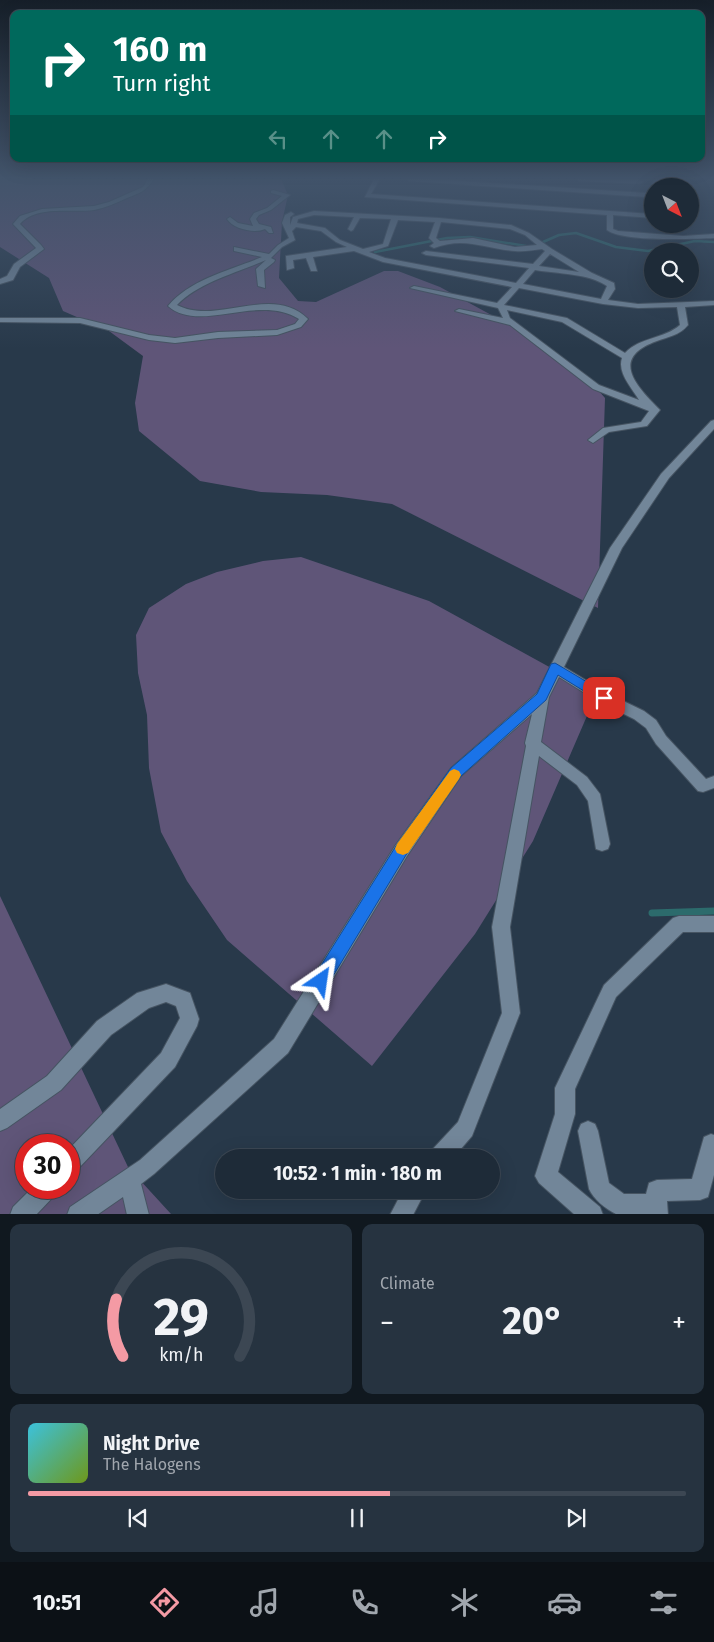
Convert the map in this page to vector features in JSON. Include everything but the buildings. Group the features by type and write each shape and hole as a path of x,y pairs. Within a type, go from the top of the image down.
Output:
{"street":[{"path":"0,282 10,278 18,266 40,249 28,236"},
{"path":"262,286 260,269 288,236"},
{"path":"332,236 383,260 603,302 638,306 714,304"},
{"path":"290,268 289,258 310,253 360,250 386,245 389,236"},
{"path":"410,265 426,253 436,241 437,236"},
{"path":"529,236 588,276"},
{"path":"651,236 682,238 714,236"},
{"path":"436,241 468,240 515,249 546,249"},
{"path":"237,249 272,257"},
{"path":"500,305 535,267 546,249"},
{"path":"310,253 314,269"},
{"path":"426,253 588,276 605,281 611,285 611,289 603,302"},
{"path":"238,274 272,257"},
{"path":"0,320 62,319 90,322 169,340 217,335 276,333 301,325 304,319 298,314 282,309 250,307 184,313 172,306 191,290 272,257"},
{"path":"414,288 564,320 577,326 616,353 626,357"},
{"path":"648,406 626,372 626,357 631,349 684,325 681,304"},
{"path":"500,305 507,319 596,387 655,410 644,424 606,430 593,440"},
{"path":"458,312 512,323"},
{"path":"446,1149 465,1129 511,1013 501,927 532,743 542,697 616,548 665,476 714,422"},
{"path":"555,668 604,698 639,715 651,724 661,740 703,786 714,782"},
{"path":"78,1214 147,1167 281,1046 401,851 456,772 542,697"},
{"path":"532,743 582,781 587,787 595,799 602,844"},
{"path":"592,1214 546,1176 566,1114 565,1088 610,990 679,924 714,924"},
{"path":"0,1122 54,1083 104,1028 144,1000 166,993 183,1000 190,1019 168,1060 80,1152"},
{"path":"588,1131 600,1189 621,1205 644,1204 657,1214"},
{"path":"657,1214 657,1192 700,1189 711,1144"},
{"path":"129,1180 138,1214"},
{"path":"21,1214 35,1199"},
{"path":"402,1214 410,1199"}],"shaded area":[{"path":"0,236 281,236 279,278 298,301 316,302 384,271 398,271 440,287 506,323 585,375 605,398 598,608 392,504 327,495 261,492 200,481 139,431 135,403 143,356 109,331 63,311 49,278 0,247"},
{"path":"301,557 429,601 553,669 596,695 533,841 475,934 372,1066 227,940 187,881 161,832 149,768 147,715 138,673 136,635 149,608 186,584 217,572 263,561"},
{"path":"0,896 128,1167 171,1214 0,1214"}],"waterway":[{"path":"543,242 558,236"},
{"path":"584,236 616,247 648,251 695,241 714,242"},
{"path":"375,252 447,238 470,237 526,246"},
{"path":"652,913 714,911"}],"slow traffic":[{"path":"403,849 454,775"}],"route":[{"path":"321,981 401,851 456,772 542,697 555,668 604,698"}]}
